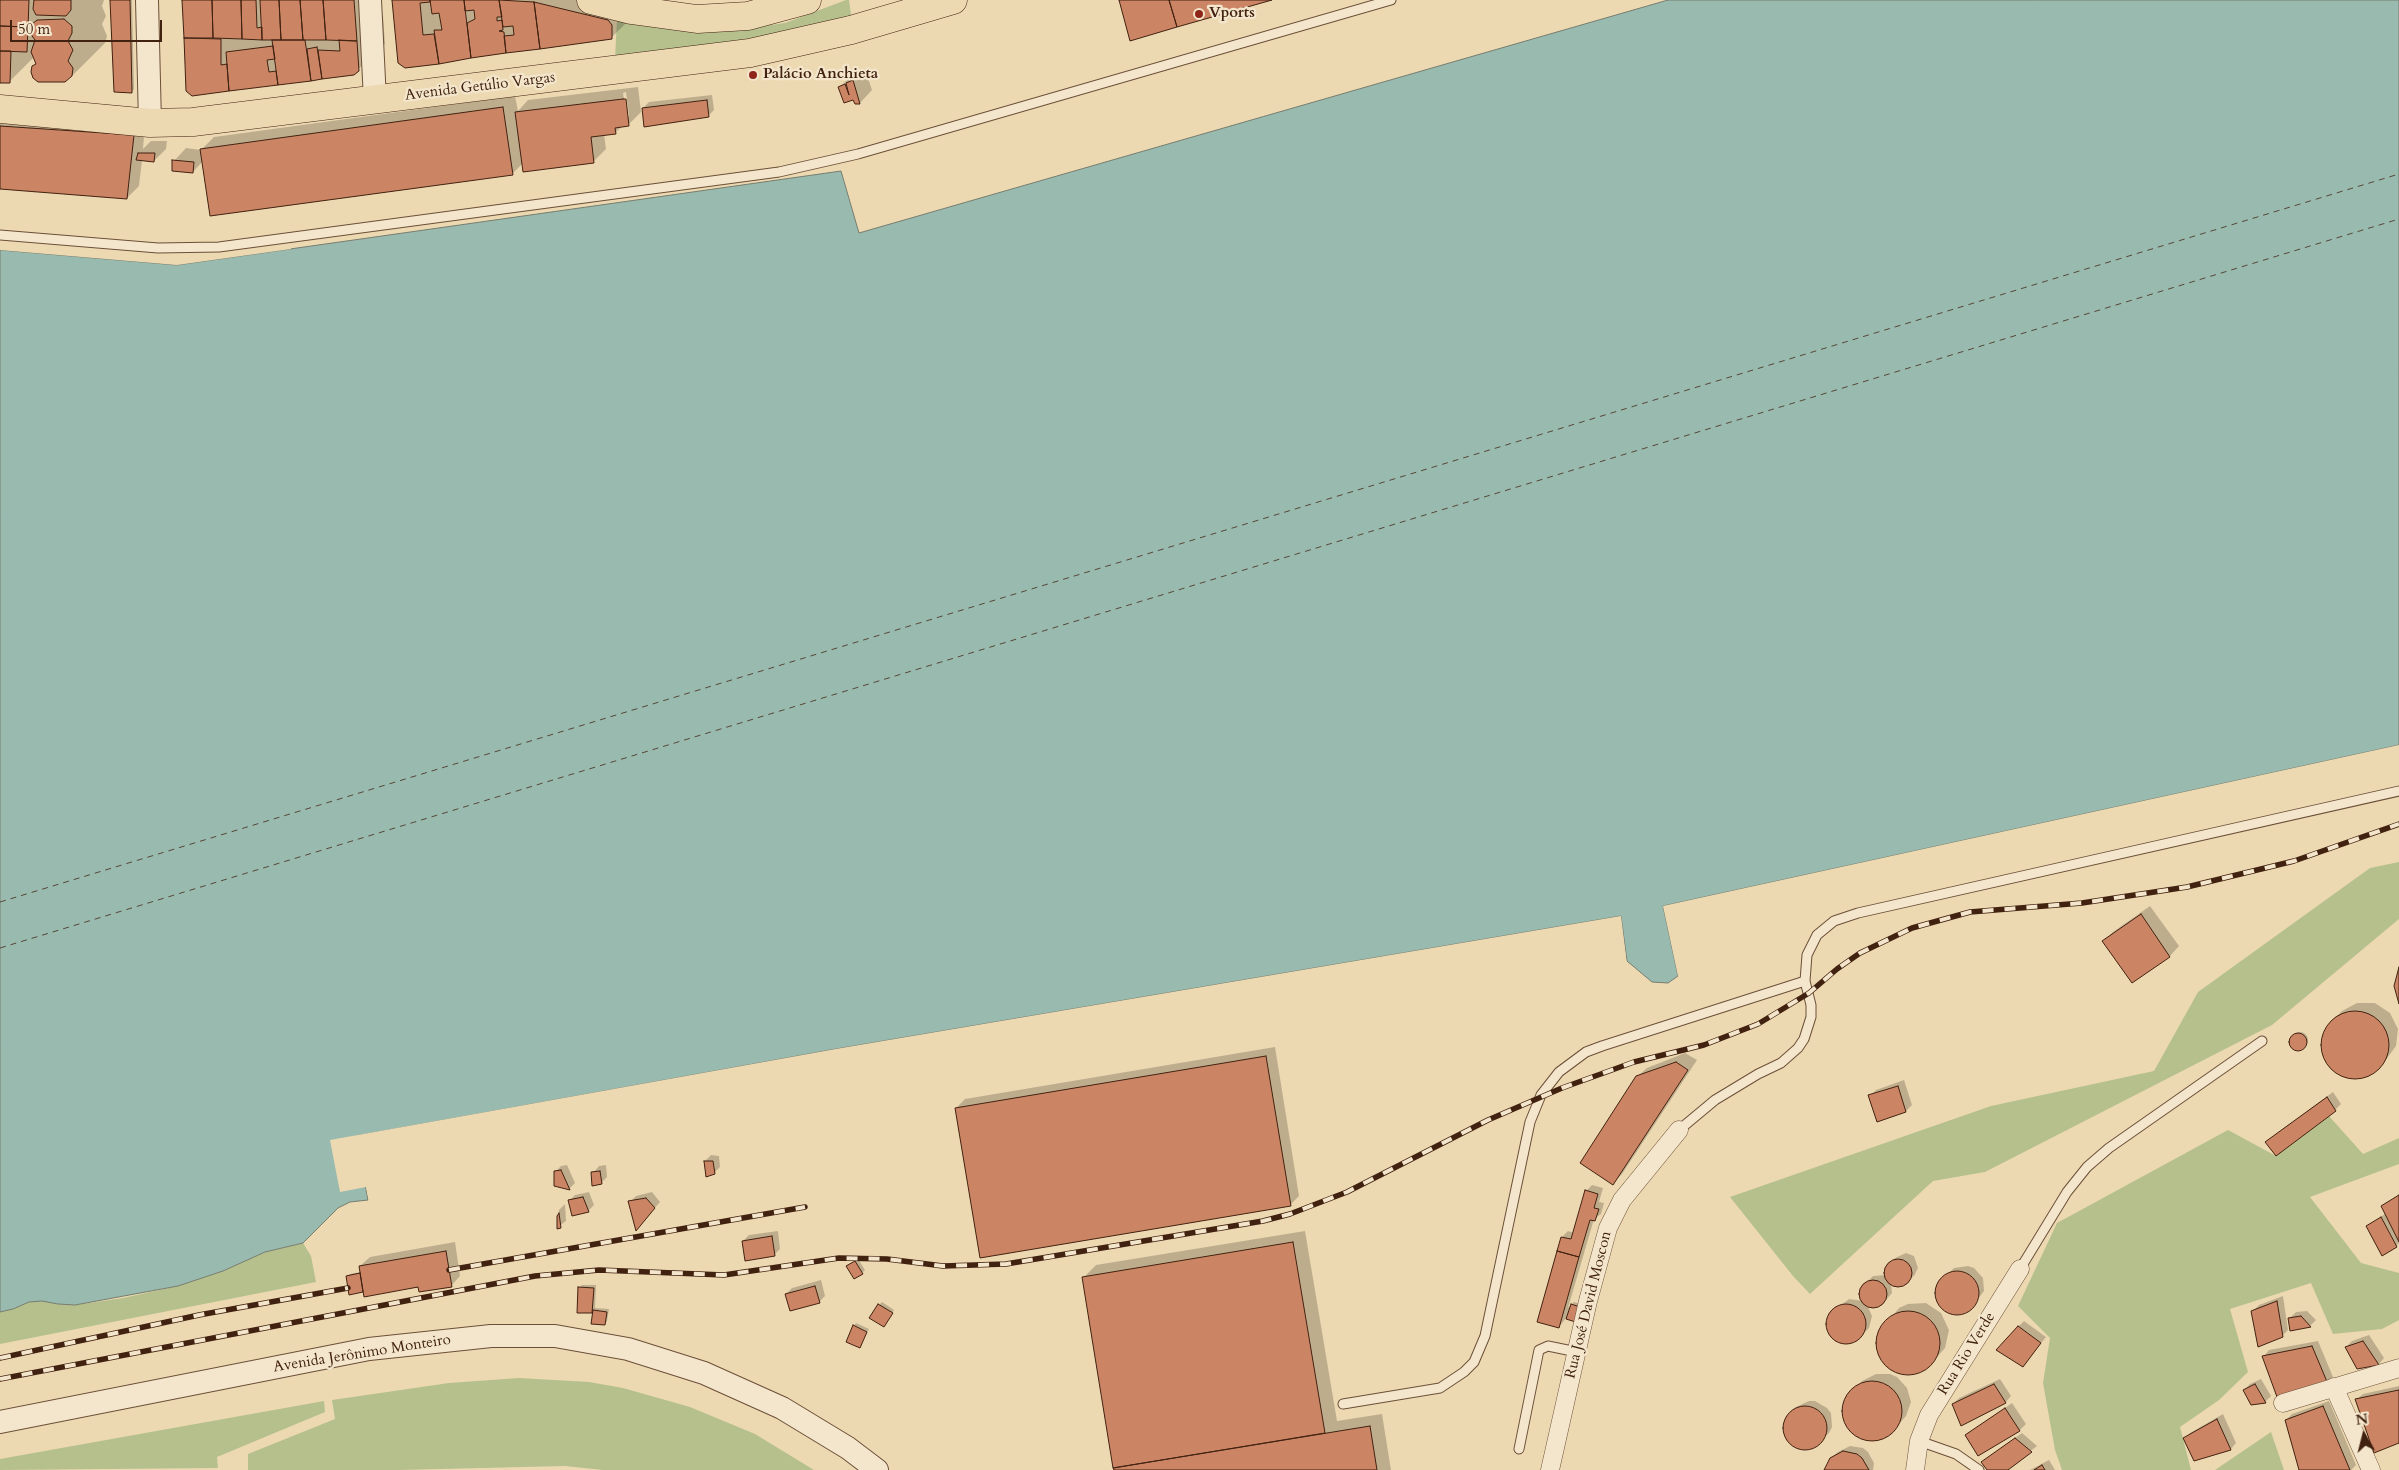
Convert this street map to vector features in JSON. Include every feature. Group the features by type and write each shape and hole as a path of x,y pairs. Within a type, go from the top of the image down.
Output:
{"main road":[{"path":"591,0 640,11 697,18 748,16 801,2"},
{"name":"Avenida Getúlio Vargas","path":"0,109 150,123 193,122 750,53 851,30 953,0"}],"street":[{"path":"148,0 150,123"},
{"path":"370,0 375,100"},
{"name":"Rua José David Moscon","path":"1550,1470 1603,1242 1614,1214 1632,1186 1678,1130"},
{"name":"Rua Rio Verde","path":"1915,1470 1919,1442 1929,1414 2020,1269"},
{"name":"Avenida Jerônimo Monteiro","path":"0,1422 369,1349 491,1336 555,1336 628,1349 712,1376 782,1408 848,1448 877,1470"},
{"path":"2283,1402 2399,1368"},
{"path":"2334,1387 2371,1470"}],"lane":[{"path":"0,235 158,248 212,247 779,172 858,154 1391,0"},
{"path":"1678,1130 1715,1100 1750,1078 1781,1063 1798,1048 1804,1039 1811,1017 1811,1005 1804,968 1810,945 1825,927 1844,916 2399,790"},
{"path":"1343,1404 1440,1388 1464,1372 1474,1362 1485,1336 1530,1122 1541,1095 1559,1072 1586,1052 1602,1046 1805,981"},
{"path":"2020,1269 2067,1192 2087,1167 2109,1148 2262,1041"},
{"path":"1519,1449 1539,1350 1548,1346 1577,1352"},
{"path":"1919,1442 1956,1454 1979,1470"}],"green space":[{"path":"849,0 852,22 800,34 615,59 617,20 727,31 785,23"},
{"path":"2399,862 2399,919 2272,1025 1985,1172 1933,1181 1810,1294 1793,1276 1730,1197 1991,1106 2154,1071 2198,992 2370,868"},
{"path":"2329,1116 2363,1154 2399,1138 2399,1164 2310,1197 2361,1263 2399,1273 2399,1320 2382,1329 2333,1334 2311,1283 2230,1309 2248,1372 2219,1400 2180,1427 2191,1470 2062,1470 2055,1450 2043,1383 2050,1338 2018,1306 2057,1223 2228,1130 2276,1156"},
{"path":"303,1243 311,1256 316,1282 0,1344 0,1312 29,1302 42,1300 58,1304 75,1305 123,1298 178,1286 223,1271 265,1252"},
{"path":"519,1378 589,1382 623,1388 690,1407 755,1434 814,1470 603,1470 565,1466 399,1470 248,1470 248,1454 335,1419 332,1400 449,1383"},
{"path":"324,1401 325,1412 217,1457 218,1468 0,1470 0,1459"},
{"path":"2271,1432 2284,1470 2215,1470"}],"water":[{"path":"1668,0 2399,0 2399,745 1663,906 1678,976 1668,983 1652,982 1627,961 1621,916 836,1049 356,1136 368,1200 350,1202 338,1208 303,1243 265,1252 223,1271 178,1286 75,1305 42,1301 29,1302 0,1312 0,250 177,265 841,171 859,233"}],"pier":[{"path":"291,246 291,249 177,265 0,250 0,248 177,263"},
{"path":"2399,745 2399,748 1666,908 1680,975 1678,976 1663,906"},
{"path":"1621,916 1627,965 1624,962 1619,919 836,1052 358,1138 371,1199 369,1202 366,1187 340,1192 330,1140 836,1049"}],"building":[{"path":"0,0 29,0 28,27 0,26"},
{"path":"34,0 71,0 71,10 66,16 36,15 33,9"},
{"path":"110,0 130,0 132,93 114,92"},
{"path":"182,0 212,0 213,38 184,38"},
{"path":"212,0 241,0 242,39 213,38"},
{"path":"241,0 256,0 257,28 262,27 262,40 242,39"},
{"path":"260,0 279,0 281,40 262,40"},
{"path":"279,0 300,0 303,40 281,40"},
{"path":"300,0 323,0 326,40 303,40"},
{"path":"323,0 354,0 357,41 326,40"},
{"path":"392,0 430,0 430,2 420,3 423,35 434,34 439,64 405,68 398,63"},
{"path":"430,0 464,0 471,58 439,64 434,30 442,30 439,13 432,14"},
{"path":"464,0 499,0 502,17 497,17 497,21 502,20 503,30 499,31 504,32 506,53 471,58 467,23 475,19 474,10 465,11"},
{"path":"499,0 534,2 540,49 506,53 504,36 514,35 513,26 503,27"},
{"path":"1119,0 1169,0 1177,27 1130,41"},
{"name":"Vports","path":"1169,0 1272,0 1177,27"},
{"path":"534,2 608,20 612,25 612,39 540,49"},
{"path":"64,19 72,26 72,33 68,41 73,50 68,61 73,68 72,76 65,82 38,82 33,78 31,72 32,66 36,64 31,52 35,40 30,33 31,25 37,20"},
{"path":"0,26 28,27 27,52 0,51"},
{"path":"184,38 221,39 221,65 227,64 229,91 192,96 186,91"},
{"path":"272,40 305,40 311,81 278,85"},
{"path":"339,40 357,41 359,71 354,75 322,79 318,50 340,51"},
{"path":"273,46 275,59 267,60 269,72 276,71 278,85 229,91 226,52"},
{"path":"317,47 322,79 311,81 307,49"},
{"path":"0,51 11,51 10,83 0,83"},
{"path":"853,80 860,104 855,104 853,100 844,103 838,87 845,84 849,95 846,83"},
{"path":"626,99 629,126 615,128 616,134 591,137 594,163 523,172 515,112"},
{"path":"707,100 709,117 644,127 642,108"},
{"path":"503,107 513,175 210,216 200,149"},
{"path":"0,126 134,135 127,199 0,189"},
{"path":"138,153 155,153 154,162 136,160"},
{"path":"172,160 194,162 193,173 172,171"},
{"path":"2141,914 2170,957 2132,983 2102,941"},
{"path":"2399,967 2399,1004 2394,986"},
{"path":"2362,1011 2374,1017 2383,1026 2389,1038 2387,1058 2379,1069 2362,1079 2348,1079 2331,1069 2323,1058 2321,1038 2331,1021 2342,1013"},
{"path":"2298,1033 2304,1036 2307,1042 2304,1048 2298,1051 2292,1048 2289,1042 2292,1036"},
{"path":"1266,1056 1291,1206 980,1258 955,1108"},
{"path":"1676,1062 1688,1070 1613,1185 1580,1163 1636,1076"},
{"path":"1898,1086 1906,1112 1877,1122 1868,1095"},
{"path":"2327,1097 2336,1111 2276,1156 2265,1142"},
{"path":"704,1161 713,1161 715,1174 706,1177"},
{"path":"561,1170 570,1190 554,1186 554,1171"},
{"path":"600,1171 602,1184 592,1186 591,1172"},
{"path":"1585,1190 1598,1194 1594,1208 1599,1209 1595,1221 1590,1220 1579,1257 1557,1251 1561,1237 1571,1239"},
{"path":"2399,1195 2399,1242 2381,1206"},
{"path":"583,1197 589,1212 572,1216 568,1200"},
{"path":"646,1198 655,1208 636,1231 628,1201"},
{"path":"559,1213 561,1228 557,1229 557,1216"},
{"path":"2381,1217 2397,1247 2382,1256 2366,1226"},
{"path":"772,1236 775,1256 745,1261 742,1241"},
{"path":"1293,1242 1325,1433 1113,1468 1082,1277"},
{"path":"446,1251 452,1287 419,1292 418,1287 364,1297 359,1266"},
{"path":"1557,1251 1579,1257 1559,1328 1537,1322"},
{"path":"1898,1259 1908,1263 1912,1273 1908,1283 1898,1287 1888,1283 1884,1273 1888,1263"},
{"path":"855,1261 863,1274 854,1279 846,1266"},
{"path":"1957,1271 1969,1275 1975,1281 1979,1293 1975,1305 1969,1311 1957,1315 1945,1311 1939,1305 1935,1293 1939,1281 1945,1275"},
{"path":"360,1273 363,1292 349,1295 346,1276"},
{"path":"1873,1280 1883,1284 1887,1294 1883,1304 1873,1308 1863,1304 1859,1294 1863,1284"},
{"path":"815,1286 820,1303 790,1311 785,1294"},
{"path":"578,1287 594,1288 592,1313 577,1313"},
{"path":"2277,1301 2283,1337 2258,1347 2251,1311"},
{"path":"878,1304 893,1313 884,1327 869,1318"},
{"path":"1571,1304 1583,1308 1579,1323 1566,1319"},
{"path":"1850,1304 1857,1307 1863,1313 1866,1324 1865,1332 1857,1341 1850,1344 1842,1344 1835,1341 1827,1332 1826,1320 1829,1313 1838,1305"},
{"path":"593,1310 607,1312 605,1325 591,1324"},
{"path":"1908,1311 1920,1313 1931,1320 1938,1331 1940,1343 1938,1355 1931,1366 1920,1373 1908,1375 1896,1373 1885,1366 1878,1355 1876,1343 1878,1331 1885,1320 1896,1313"},
{"path":"2301,1316 2311,1327 2290,1331 2288,1318"},
{"path":"853,1325 867,1332 860,1348 846,1342"},
{"path":"2018,1326 2041,1343 2023,1367 1996,1350"},
{"path":"2363,1341 2379,1365 2357,1369 2345,1347"},
{"path":"2312,1346 2328,1384 2277,1397 2262,1356"},
{"path":"1872,1381 1888,1386 1893,1390 1897,1395 1902,1411 1897,1427 1893,1432 1888,1436 1872,1441 1856,1436 1851,1432 1847,1427 1842,1411 1847,1395 1851,1390 1856,1386"},
{"path":"1994,1384 2006,1403 1961,1426 1952,1404"},
{"path":"2255,1384 2266,1403 2251,1405 2243,1390"},
{"path":"2399,1390 2399,1443 2374,1453 2355,1399"},
{"path":"1809,1406 1821,1412 1826,1420 1826,1436 1821,1444 1813,1449 1801,1450 1789,1444 1784,1436 1783,1424 1789,1412 1797,1407"},
{"path":"2323,1406 2350,1470 2299,1470 2285,1420"},
{"path":"2005,1408 2020,1431 1978,1456 1965,1435"},
{"path":"2217,1419 2231,1450 2194,1461 2183,1438"},
{"path":"1370,1426 1377,1470 1114,1470 1113,1468"},
{"path":"2015,1438 2032,1452 2008,1470 1987,1470 1981,1462"},
{"path":"1843,1451 1857,1454 1862,1458 1869,1470 1824,1470 1830,1458"},
{"path":"2042,1465 2045,1470 2034,1470"}],"ferry route":[{"path":"0,902 2399,174"},
{"path":"0,948 2399,219"}],"railway":[{"path":"0,1379 535,1276 599,1270 724,1275 839,1258 887,1259 943,1266 1006,1264 1263,1221 1290,1214 1347,1192 1488,1120 1562,1088 1634,1062 1704,1045 1758,1024 1809,993 1837,969 1860,953 1912,928 1970,912 2082,903 2187,887 2294,861 2399,824"},
{"path":"449,1270 805,1207"},
{"path":"0,1358 199,1315 348,1288"}],"place":[{"name":"Vports","path":"1199,14"},
{"name":"Palácio Anchieta","path":"753,75"}]}
